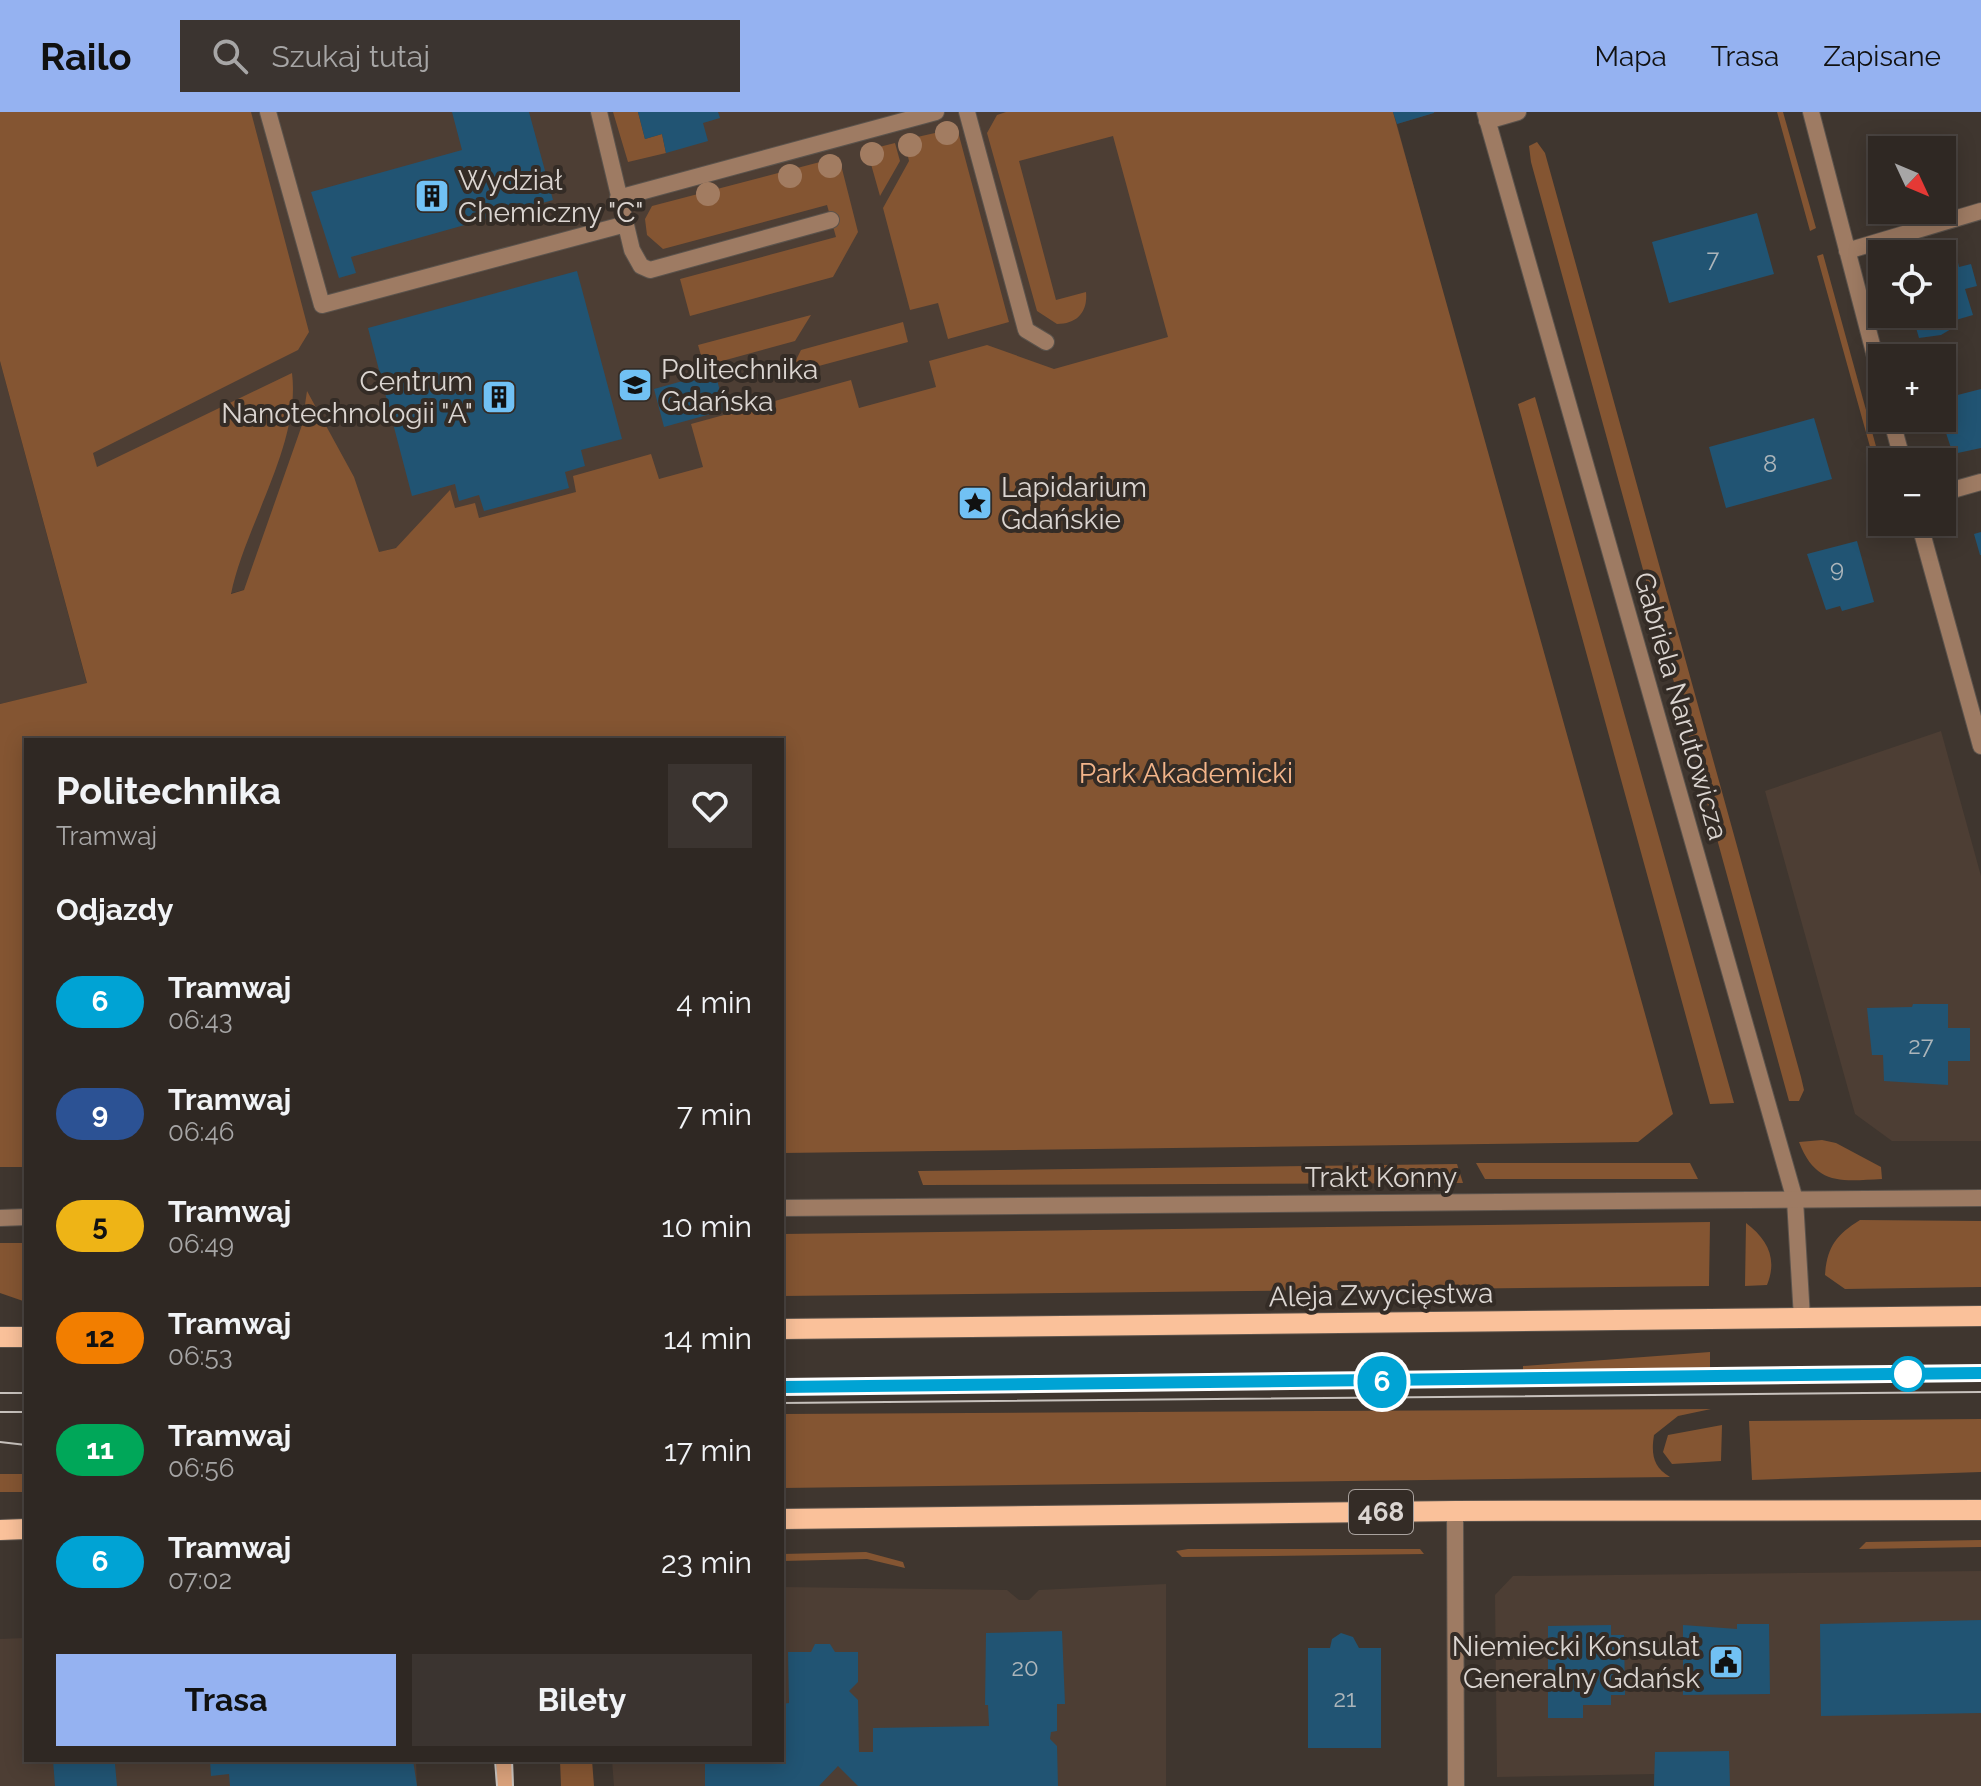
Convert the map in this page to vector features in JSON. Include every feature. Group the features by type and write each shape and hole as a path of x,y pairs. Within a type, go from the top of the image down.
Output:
{"main road":[{"name":"Aleja Zwycięstwa","path":"784,1329 1981,1316"},
{"path":"0,1337 24,1337"},
{"name":"468","path":"784,1519 1455,1511 1981,1510"},
{"path":"0,1530 24,1529"},
{"path":"504,1762 505,1786"}],"street":[{"path":"268,112 322,305 626,224"},
{"path":"599,112 634,257 650,270 831,220"},
{"path":"618,198 936,112"},
{"path":"967,112 1026,330 1046,342"},
{"path":"1486,116 1518,112"},
{"path":"1811,112 1872,344"},
{"name":"Gabriela Narutowicza","path":"1486,116 1795,1200 1802,1318"},
{"path":"1847,251 1981,211"},
{"path":"1956,489 1981,482"},
{"path":"1923,536 1981,746"},
{"name":"Trakt Konny","path":"784,1208 1981,1198"},
{"path":"0,1218 24,1217"},
{"path":"1455,1511 1456,1786"}],"shaded area":[{"name":"Politechnika Gdańska","path":"0,112 1437,112 1397,124 1449,318 395,548 138,619"},
{"path":"0,361 87,684 0,704"},
{"path":"1941,731 1981,876 1981,1141 1892,1141 1855,1114 1765,791"},
{"path":"1981,1571 1981,1786 1654,1786 1654,1774 1497,1777 1495,1595 1513,1576"},
{"path":"1166,1584 1166,1786 614,1786 612,1762 784,1762 784,1587 1007,1590 1019,1600 1029,1600 1039,1590"},
{"path":"24,1638 24,1762 416,1762 417,1786 0,1786 0,1639"}],"green space":[{"name":"Park Akademicki","path":"0,112 251,112 309,332 298,350 93,453 97,467 292,373 293,400 288,428 231,594 244,590 302,425 307,391 354,477 379,552 396,548 450,490 455,508 475,503 479,518 576,492 573,476 651,454 659,479 703,467 691,424 851,380 859,408 936,387 929,361 987,345 1054,369 1168,337 1113,136 1019,161 1056,300 1086,292 1083,311 1070,322 1057,324 1037,311 987,133 997,115 1006,112 1393,112 1673,1114 1638,1142 784,1153 784,738 24,738 24,1167 0,1167 0,704 87,683 0,361"},
{"path":"613,112 638,112 645,139 662,134 666,153 628,162"},
{"path":"1777,112 1783,112 1816,228 1810,231"},
{"path":"957,128 1009,322 948,339 938,303 910,310 883,208 909,161 904,140"},
{"path":"1537,142 1545,153 1801,1077 1804,1090 1799,1101 1789,1101 1531,162 1529,146"},
{"path":"895,143 900,161 880,196 867,150"},
{"path":"839,157 858,232 833,277 690,316 680,279 836,237 827,205 663,249 647,235 645,219 652,206"},
{"path":"1823,254 1868,417 1868,432 1872,432 1876,448 1870,448 1817,256"},
{"path":"811,315 795,341 704,366 698,345"},
{"path":"903,322 908,342 789,374 801,350"},
{"path":"1535,397 1734,1103 1710,1104 1518,404"},
{"path":"1822,1140 1836,1143 1881,1167 1882,1179 1842,1180 1822,1174 1813,1167 1799,1142"},
{"path":"1476,1163 1690,1163 1698,1179 1485,1179"},
{"path":"1457,1164 1463,1183 923,1185 918,1171"},
{"path":"1860,1220 1981,1221 1981,1287 1845,1289 1825,1275 1828,1257 1839,1237"},
{"path":"1710,1222 1709,1286 784,1296 784,1234"},
{"path":"1746,1223 1765,1243 1771,1258 1767,1285 1745,1286"},
{"path":"0,1243 24,1243 24,1301 0,1293"},
{"path":"1710,1352 1710,1370 1523,1374 1523,1366"},
{"path":"1711,1409 1678,1416 1654,1435 1654,1459 1670,1477 784,1488 784,1414"},
{"path":"1981,1419 1981,1472 1752,1480 1749,1421"},
{"path":"1722,1425 1721,1461 1672,1464 1663,1452 1668,1435"},
{"path":"0,1474 24,1474 24,1492 0,1492"},
{"path":"1981,1540 1981,1547 1859,1549 1866,1542"},
{"path":"1420,1549 1424,1554 1182,1557 1176,1551"},
{"path":"866,1552 903,1562 905,1568 867,1559 784,1561 784,1554"},
{"path":"560,1762 592,1762 594,1786 561,1786"}],"building":[{"name":"Wydział Chemiczny \"C\"","path":"452,112 529,112 553,200 351,257 356,273 339,278 311,192 462,150"},
{"path":"638,112 718,112 720,118 703,123 708,141 666,153 662,134 645,139"},
{"path":"1393,112 1434,112 1434,113 1397,124"},
{"path":"1757,213 1774,274 1669,303 1652,242"},
{"path":"1956,258 1959,267 1971,264 1977,286 1965,289 1973,315 1956,320"},
{"name":"Centrum Nanotechnologii \"A\"","path":"577,271 622,439 581,450 585,466 565,472 569,488 484,511 479,495 459,501 455,484 412,496 368,328"},
{"path":"1916,328 1951,328 1941,335 1919,338"},
{"path":"715,372 725,410 664,427 654,389"},
{"path":"1981,389 1981,448 1956,453 1956,448 1951,448 1946,432 1956,432 1956,395"},
{"path":"1814,418 1832,479 1726,508 1709,447"},
{"path":"1981,532 1981,555 1980,555 1974,534"},
{"path":"1857,541 1874,602 1842,611 1840,606 1826,610 1807,554"},
{"path":"1913,1004 1948,1004 1948,1028 1970,1028 1970,1061 1948,1061 1948,1085 1884,1081 1883,1055 1872,1055 1867,1008 1912,1007"},
{"path":"1981,1620 1981,1713 1821,1716 1820,1624"},
{"name":"Niemiecki Konsulat Generalny Gdańsk","path":"1737,1624 1769,1624 1770,1694 1683,1695 1683,1625 1737,1629"},
{"path":"1611,1625 1611,1635 1624,1635 1625,1695 1611,1695 1611,1705 1583,1705 1583,1718 1548,1718 1548,1626"},
{"path":"1062,1631 1065,1704 1057,1704 1057,1731 1051,1732 1050,1739 1057,1746 1058,1786 858,1786 838,1766 819,1786 705,1786 705,1762 784,1762 784,1704 789,1703 788,1652 811,1652 815,1644 830,1644 835,1652 858,1652 858,1682 849,1691 858,1700 859,1752 873,1752 873,1728 989,1726 988,1705 985,1705 986,1633"},
{"path":"1341,1633 1353,1637 1359,1648 1381,1648 1381,1748 1308,1748 1308,1648 1330,1648 1332,1639"},
{"path":"1729,1751 1730,1786 1654,1786 1655,1752"},
{"path":"53,1762 134,1762 115,1764 117,1786 55,1786"},
{"path":"210,1762 413,1762 417,1786 230,1786 229,1774 211,1776"}],"tram line":[{"path":"784,1387 1981,1373"},
{"name":"6","path":"784,1387 1699,1379 1981,1373"},
{"path":"784,1403 1981,1392"},
{"path":"0,1393 24,1393"},
{"path":"0,1412 24,1412"},
{"path":"0,1442 24,1445"},
{"path":"495,1762 497,1786"},
{"path":"512,1762 513,1786"}],"place":[{"name":"Wydział Chemiczny \"C\"","path":"432,196"},
{"name":"Politechnika Gdańska","path":"635,385"},
{"name":"Centrum Nanotechnologii \"A\"","path":"499,397"},
{"name":"Lapidarium Gdańskie","path":"975,503"},
{"name":"Niemiecki Konsulat Generalny Gdańsk","path":"1726,1662"}]}
